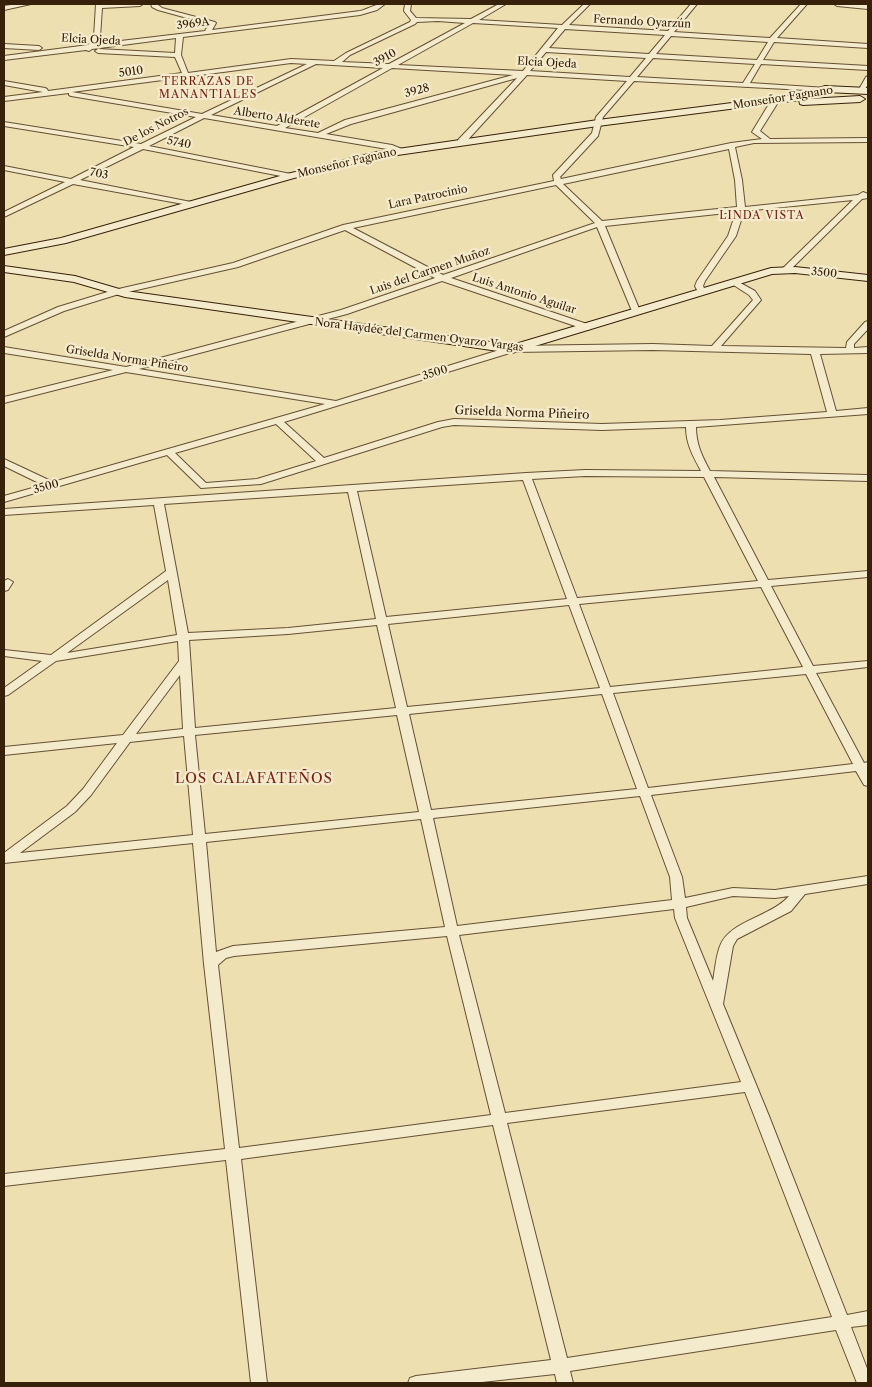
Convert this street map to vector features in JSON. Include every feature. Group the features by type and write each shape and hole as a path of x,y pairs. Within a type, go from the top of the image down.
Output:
{"street":[{"path":"4,8 28,4"},
{"path":"89,49 97,37 99,5 140,4"},
{"path":"154,4 154,6 160,9 209,21 213,25 208,32"},
{"name":"3969A","path":"89,49 360,13 375,9 382,4"},
{"path":"337,62 348,54 408,27 414,20 407,11 408,4"},
{"name":"3910","path":"277,129 503,4"},
{"path":"461,142 525,73 563,27 587,4"},
{"path":"636,311 600,224 556,181 556,177 595,134 600,117 694,4"},
{"path":"746,84 772,40 804,4"},
{"path":"837,4 868,7"},
{"name":"Fernando Oyarzún","path":"414,20 563,27 868,46"},
{"path":"180,36 178,55 186,75"},
{"name":"Elcia Ojeda","path":"4,46 178,55"},
{"path":"4,58 68,50"},
{"path":"544,50 868,68"},
{"name":"Elcia Ojeda","path":"291,61 801,87 820,91 840,100"},
{"name":"5010","path":"4,99 291,61"},
{"name":"De los Notros","path":"4,215 201,117 319,61"},
{"name":"3928","path":"316,136 338,126 390,110 525,73"},
{"path":"866,94 868,78"},
{"name":"Alberto Alderete","path":"4,82 201,117 389,147 399,151"},
{"name":"Monseñor Fagnano","path":"4,252 62,241 358,158 598,123 804,97 820,91 866,94"},
{"name":"Monseñor Fagnano","path":"697,110 840,100 866,94"},
{"path":"767,139 756,132 773,104"},
{"name":"5740","path":"4,124 140,147 291,176"},
{"name":"Lara Patrocinio","path":"4,334 46,314 117,292 235,264 346,227 556,181 767,139 868,140"},
{"path":"702,292 699,286 701,281 724,249 737,223 741,208 734,153 731,145"},
{"name":"703","path":"4,168 191,204"},
{"path":"785,270 865,196 868,190"},
{"name":"Luis del Carmen Muñoz","path":"4,400 311,322 600,224 865,196"},
{"name":"Luis Antonio Aguilar","path":"346,227 442,278 588,327"},
{"name":"Nora Haydée del Carmen Oyarzo Vargas","path":"4,269 75,279 117,292 311,322 512,349 653,346 814,351 868,350"},
{"name":"3500","path":"4,498 52,486 336,404 771,271 785,270 868,278"},
{"path":"714,349 757,300 757,297 735,282"},
{"path":"850,350 850,344 868,324"},
{"name":"Griselda Norma Piñeiro","path":"4,350 336,404"},
{"path":"814,351 832,414"},
{"name":"Griselda Norma Piñeiro","path":"169,452 204,486 212,487 264,481 440,424 454,422 583,427 691,424 868,411"},
{"path":"278,420 322,461"},
{"path":"691,424 691,439 707,474 809,670 865,767 868,782"},
{"path":"4,462 52,486"},
{"path":"4,512 585,473 868,478"},
{"path":"526,476 608,690 643,792 676,876 681,918 865,1383"},
{"path":"264,481 266,494"},
{"path":"352,489 452,931 565,1383"},
{"path":"160,503 183,637 189,731 211,964 259,1383"},
{"path":"4,693 55,658 141,592 172,572"},
{"path":"4,653 33,658 55,658 183,637 288,631 574,601 868,574"},
{"path":"4,859 71,810 184,662"},
{"path":"4,751 868,664"},
{"path":"4,859 865,767"},
{"path":"211,964 221,955 233,950 452,931 679,904 733,892 775,894 868,880"},
{"path":"716,1007 726,946 732,936 786,908 800,891"},
{"path":"4,1180 233,1154 749,1086"},
{"path":"416,1383 561,1366 868,1318"}],"district":[{"name":"TERRAZAS DE MANANTIALES","path":"208,88"},
{"name":"LINDA VISTA","path":"762,216"},
{"name":"LOS CALAFATEÑOS","path":"254,779"}]}
